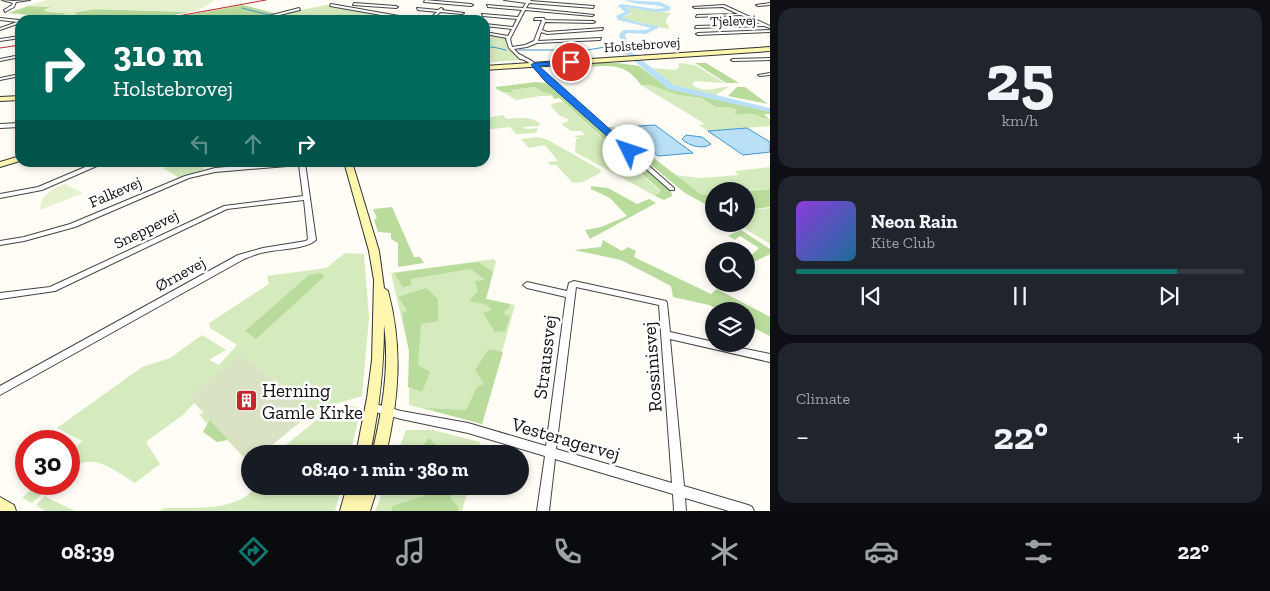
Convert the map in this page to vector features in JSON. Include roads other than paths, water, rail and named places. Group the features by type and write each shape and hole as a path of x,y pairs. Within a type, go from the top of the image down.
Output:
{"street":[{"path":"4,0 15,2 28,0"},
{"path":"367,11 382,0"},
{"path":"506,0 593,7"},
{"path":"426,1 471,5"},
{"path":"528,1 509,37 511,48 672,189"},
{"path":"5,11 13,6 15,2"},
{"path":"435,15 448,2"},
{"path":"354,4 396,7"},
{"path":"758,5 770,4"},
{"path":"331,5 389,15"},
{"path":"488,6 592,15"},
{"path":"695,7 723,6 770,27"},
{"path":"275,15 299,9"},
{"path":"418,9 462,13"},
{"path":"419,14 426,15"},
{"path":"697,16 742,15"},
{"path":"490,16 519,18"},
{"path":"535,18 544,19 544,22 593,22"},
{"path":"0,19 15,21"},
{"path":"536,42 544,22"},
{"path":"0,29 15,24"},
{"path":"696,27 765,24"},
{"path":"490,26 514,28"},
{"path":"540,31 547,33 602,29"},
{"name":"Tjelevej","path":"698,34 770,31"},
{"path":"490,33 509,37"},
{"path":"0,40 15,37"},
{"path":"511,48 526,46 536,42 600,39"},
{"name":"Holstebrovej","path":"490,67 770,48"},
{"path":"0,60 15,57"},
{"path":"733,60 770,59"},
{"path":"760,75 770,74"},
{"path":"0,79 15,76"},
{"path":"0,99 15,98"},
{"path":"0,126 15,125"},
{"path":"0,165 15,160"},
{"path":"0,196 40,189 91,167"},
{"name":"Falkevej","path":"0,243 21,240 59,230 187,176 205,172 259,167"},
{"name":"Ørnevej","path":"0,391 240,257 253,252 308,243 312,240 302,167"},
{"path":"349,167 374,251 379,280 387,305 393,351 389,412 381,445"},
{"name":"Sneppevej","path":"0,296 52,289 226,207 306,198"},
{"path":"365,445 378,360 379,280"},
{"name":"Straussvej","path":"543,511 572,285 574,284"},
{"name":"Rossinisvej","path":"574,284 663,303 680,511"},
{"name":"Straussvej","path":"527,285 571,295"},
{"path":"667,335 770,358"},
{"name":"Vesteragervej","path":"372,407 468,428 748,511"},
{"path":"348,511 352,495"},
{"path":"362,511 367,495"},
{"path":"0,505 8,511"}],"water":[{"path":"655,125 693,153 658,156 623,127"},
{"path":"747,128 770,142 770,152 743,155 708,131"},
{"path":"686,135 702,137 711,144 704,147 692,145 682,139"}],"waterway":[{"path":"628,0 660,4 668,7 667,10 661,11 621,6 629,12 619,16 620,19 639,25 656,27 646,32 625,31 622,35 627,52 671,87 770,110"},
{"path":"242,8 269,15"},
{"path":"519,50 587,50 624,44"},
{"path":"490,47 506,50"}],"railway":[{"path":"184,15 266,0"},
{"path":"0,48 15,46"}],"place":[{"name":"Herning Gamle Kirke","path":"246,401"}]}
